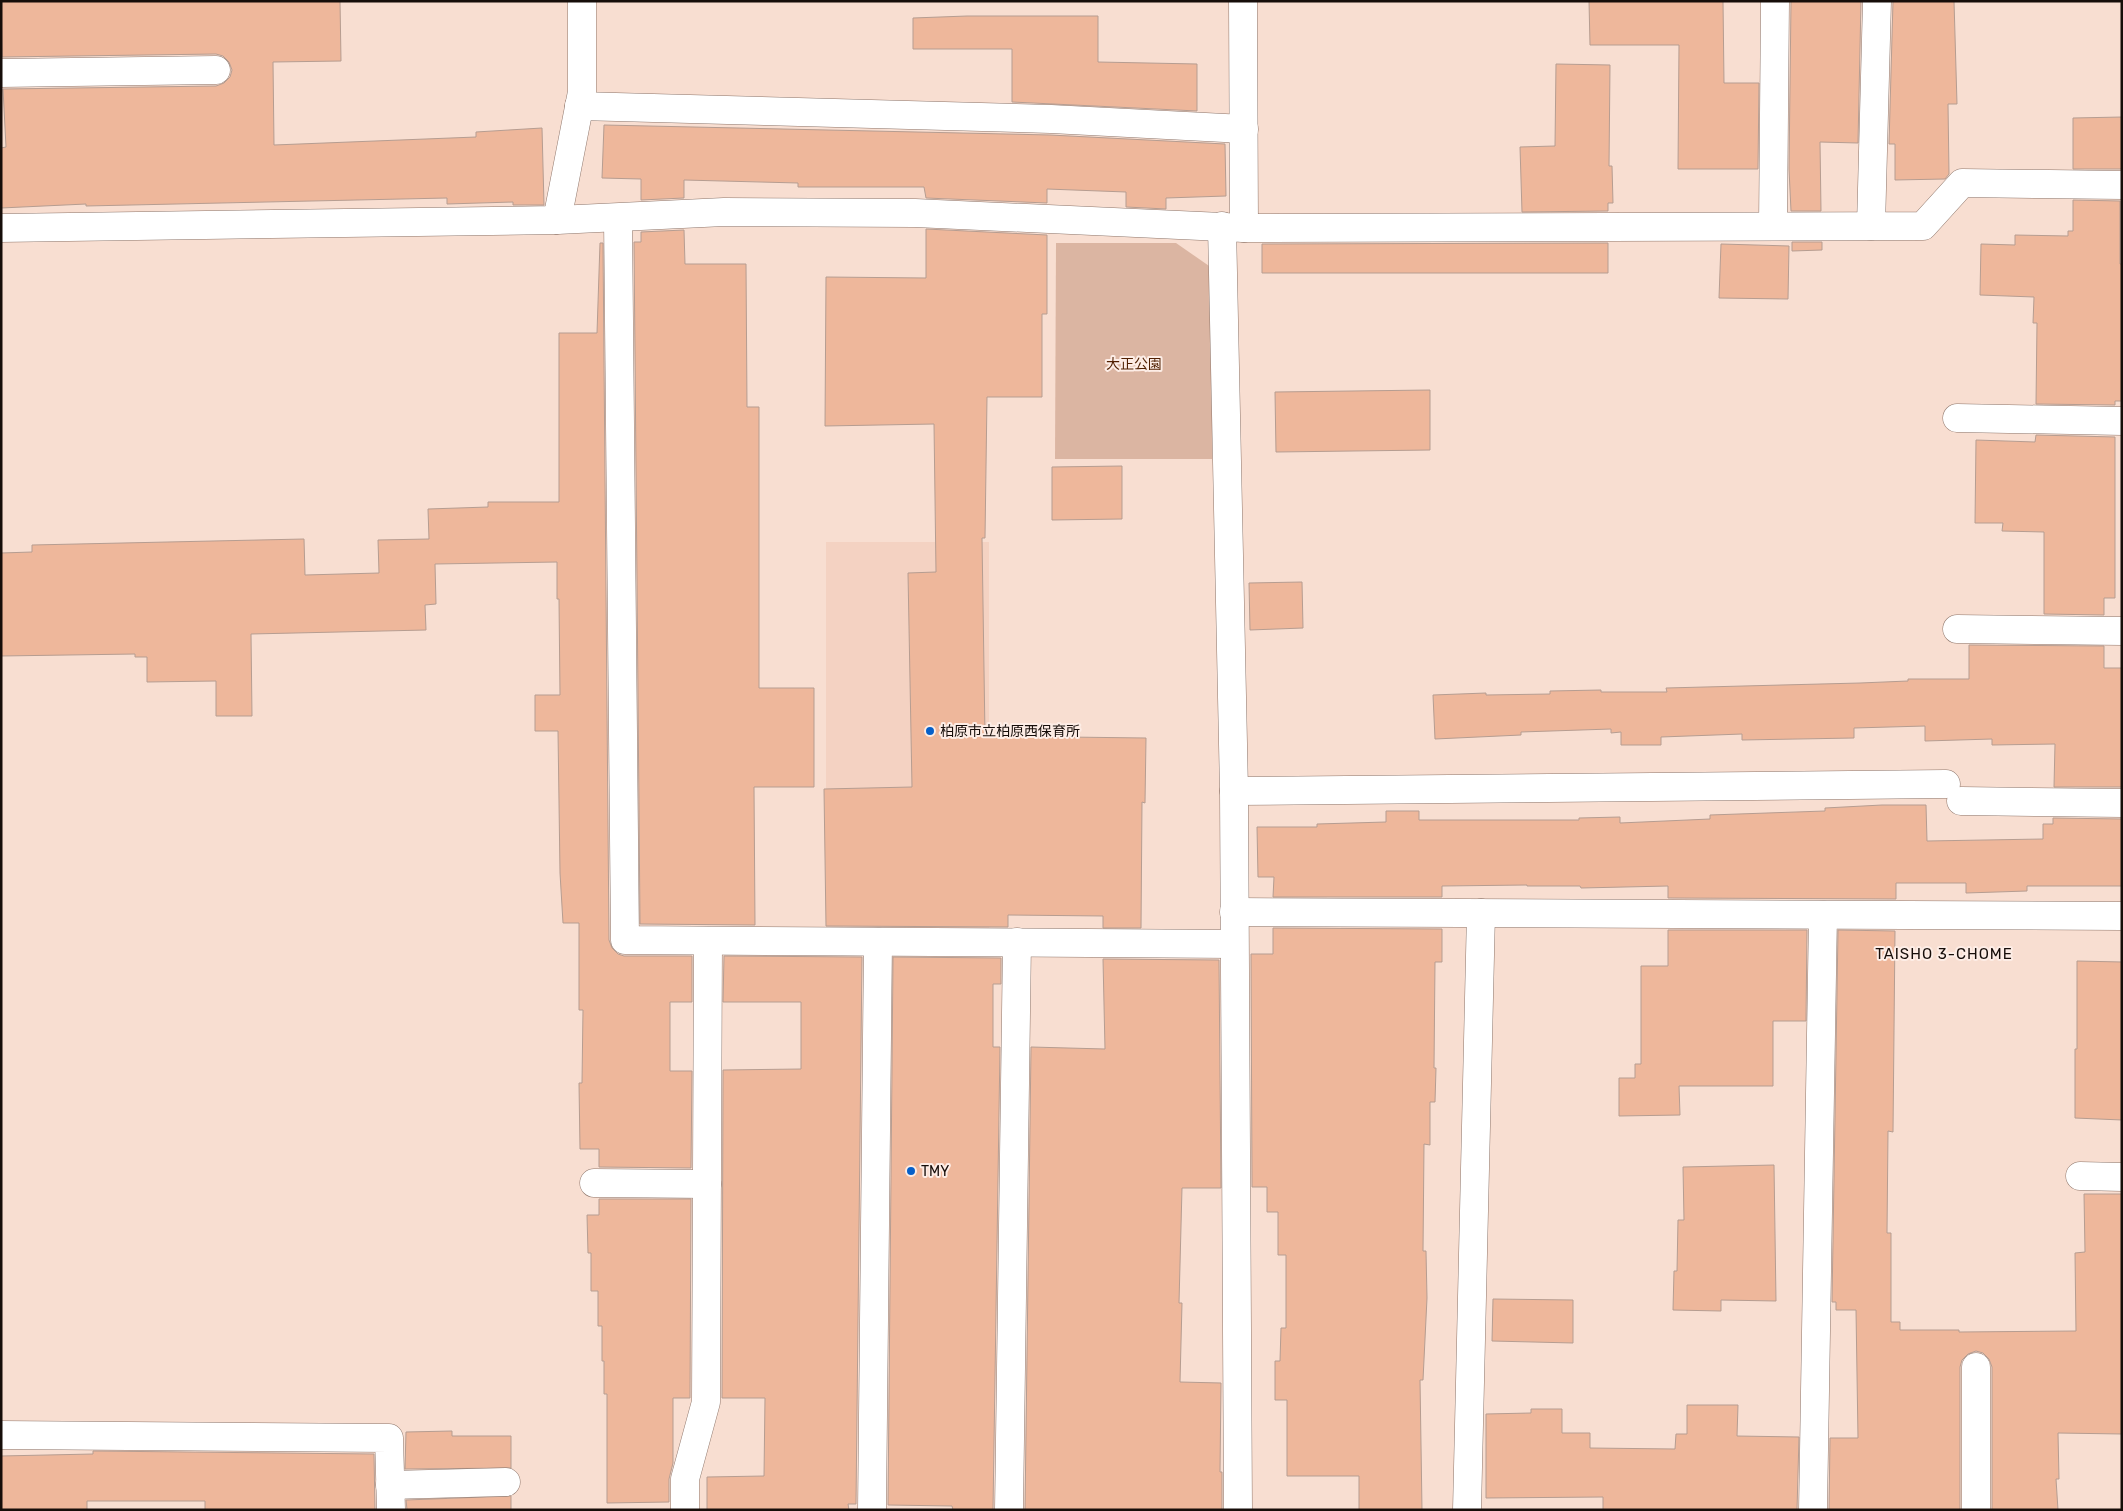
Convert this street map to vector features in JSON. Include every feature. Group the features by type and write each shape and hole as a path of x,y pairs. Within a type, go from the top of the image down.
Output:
{"street":[{"path":"556,220 582,92 582,1"},
{"path":"1238,1510 1234,944 1233,227 1244,129 1243,1"},
{"path":"1774,226 1775,1"},
{"path":"1871,226 1877,1"},
{"path":"1,73 216,70"},
{"path":"579,106 1051,119 1244,129"},
{"path":"1,228 556,220 724,212 914,213 1233,227 1923,226 1962,183 2122,185"},
{"path":"618,218 625,940 1234,944"},
{"path":"1957,418 2122,421"},
{"path":"1957,629 2122,630"},
{"path":"1234,791 1954,792 2122,803"},
{"path":"1234,912 2122,916"},
{"path":"1467,1510 1482,913"},
{"path":"1812,1510 1823,915"},
{"path":"686,1510 685,1479 706,1402 708,941"},
{"path":"872,1510 878,942"},
{"path":"1009,1510 1017,942"},
{"path":"2080,1176 2122,1177"},
{"path":"594,1183 707,1184"},
{"path":"1976,1367 1976,1510"},
{"path":"1,1435 389,1438 391,1497 506,1482"}],"shaded area":[{"path":"826,542 989,542 989,931 826,931"}],"green space":[{"name":"大正公園","path":"1056,243 1176,243 1212,268 1212,459 1055,459"}],"building":[{"path":"1,1 340,1 341,61 273,62 274,145 476,137 476,132 542,128 544,205 513,205 513,202 447,204 447,198 86,206 86,204 1,208 1,148 6,147 3,89 216,86 224,83 230,77 232,70 229,62 223,56 216,54 2,57"},
{"path":"1589,1 1723,1 1724,83 1759,83 1758,169 1678,169 1679,45 1590,45"},
{"path":"1791,1 1861,1 1858,143 1820,142 1821,211 1791,211 1789,169"},
{"path":"1893,1 1954,1 1957,104 1948,104 1949,174 1945,179 1895,180 1895,144 1889,144"},
{"path":"1098,16 1098,62 1197,64 1197,111 1012,102 1012,49 913,49 913,18"},
{"path":"1556,64 1610,65 1609,166 1612,166 1613,203 1608,203 1608,211 1522,212 1520,147 1555,146"},
{"path":"2122,117 2122,169 2073,169 2073,118"},
{"path":"604,125 1050,135 1225,144 1226,196 1166,198 1166,209 1126,207 1126,192 1047,189 1047,203 926,198 924,187 798,187 798,183 684,180 684,198 641,200 641,179 602,178"},
{"path":"2073,200 2120,201 2122,401 2115,401 2115,405 2036,404 2037,323 2033,323 2034,297 1980,295 1981,244 2015,245 2015,235 2068,236 2068,231 2073,231"},
{"path":"926,229 1047,235 1047,314 1042,314 1042,397 987,397 985,538 982,538 985,736 1146,738 1145,803 1142,802 1141,928 1103,928 1103,916 1008,915 1008,927 826,926 824,789 912,787 908,573 936,572 934,424 825,426 826,277 926,278"},
{"path":"684,230 685,264 746,264 747,407 759,407 759,688 814,688 814,787 754,787 755,925 640,924 634,242 641,242 641,232"},
{"path":"1792,242 1822,242 1822,250 1792,251"},
{"path":"600,243 603,243 609,940 612,948 618,954 624,956 692,956 692,1002 670,1002 670,1071 692,1071 691,1168 599,1167 599,1149 580,1149 579,1083 582,1083 583,1010 579,1010 579,923 563,923 560,873 558,731 535,731 535,695 560,695 557,562 435,564 436,604 425,605 426,630 251,634 252,716 216,716 216,681 147,682 147,657 135,657 135,654 1,656 1,553 32,552 32,545 304,539 305,575 379,573 378,540 429,539 428,509 488,507 488,502 559,502 559,333 597,333"},
{"path":"1608,243 1608,273 1262,273 1262,244"},
{"path":"1721,244 1789,246 1788,299 1719,298"},
{"path":"1430,390 1430,450 1276,452 1275,392"},
{"path":"2036,435 2115,437 2115,598 2104,598 2104,615 2044,614 2044,532 2002,531 2003,523 1975,523 1976,440 2035,442"},
{"path":"1122,466 1122,519 1052,520 1052,467"},
{"path":"1302,582 1303,628 1250,630 1249,583"},
{"path":"1969,645 2104,646 2104,668 2122,668 2122,787 2054,787 2055,744 1992,745 1992,739 1925,741 1925,726 1854,728 1854,738 1742,740 1742,734 1661,737 1661,745 1621,745 1621,732 1611,733 1611,729 1521,732 1521,735 1435,739 1433,695 1486,693 1486,695 1550,694 1550,691 1601,690 1601,692 1667,692 1666,688 1860,683 1908,681 1908,679 1969,679"},
{"path":"1926,805 1927,841 2043,839 2043,824 2053,824 2053,818 2122,819 2122,886 2027,886 2027,891 1966,893 1966,883 1896,883 1896,899 1668,898 1668,886 1581,888 1580,886 1527,885 1442,886 1442,897 1273,897 1274,877 1258,877 1257,827 1317,827 1317,824 1386,822 1386,811 1419,811 1419,820 1579,820 1579,818 1620,817 1620,823 1710,819 1710,815 1825,811 1825,808"},
{"path":"1273,928 1442,929 1442,962 1435,962 1435,1102 1430,1102 1430,1145 1424,1144 1423,1251 1426,1251 1427,1298 1423,1380 1420,1380 1422,1510 1359,1510 1359,1476 1287,1476 1287,1400 1275,1400 1275,1361 1280,1361 1281,1328 1286,1328 1286,1255 1278,1255 1278,1212 1267,1212 1267,1187 1252,1187 1251,954 1273,954"},
{"path":"1668,930 1807,930 1806,1021 1773,1021 1773,1086 1679,1086 1680,1115 1619,1116 1619,1078 1635,1078 1635,1064 1641,1064 1641,966 1668,966"},
{"path":"1838,930 1895,931 1893,1132 1888,1131 1887,1233 1891,1233 1891,1322 1900,1322 1900,1330 1959,1330 1959,1332 2076,1331 2075,1253 2085,1252 2084,1194 2122,1194 2122,1434 2058,1433 2059,1479 2056,1479 2058,1510 1992,1510 1992,1367 1989,1359 1983,1353 1976,1351 1968,1354 1962,1360 1960,1367 1960,1510 1829,1510 1830,1438 1858,1438 1856,1310 1836,1310 1836,1302 1832,1302"},
{"path":"724,956 862,957 856,1504 848,1504 849,1510 707,1510 707,1477 764,1476 765,1398 722,1398 723,1070 801,1069 801,1002 723,1002"},
{"path":"893,957 1001,958 1001,984 993,984 993,1047 1000,1047 993,1510 953,1510 952,1506 888,1505"},
{"path":"1103,959 1219,960 1221,1188 1182,1188 1179,1303 1182,1303 1180,1382 1221,1383 1220,1472 1222,1472 1222,1510 1025,1510 1031,1047 1105,1049"},
{"path":"2077,961 2122,962 2122,1120 2075,1118"},
{"path":"1774,1165 1776,1301 1721,1300 1721,1311 1673,1310 1674,1271 1677,1271 1678,1220 1684,1220 1683,1167"},
{"path":"599,1199 691,1199 690,1398 673,1398 673,1463 669,1479 669,1502 607,1503 607,1394 604,1394 602,1326 598,1326 598,1291 591,1291 591,1253 588,1253 587,1215 599,1215"},
{"path":"1493,1299 1573,1300 1573,1343 1492,1341"},
{"path":"1687,1405 1738,1405 1737,1436 1799,1437 1797,1510 1603,1510 1603,1497 1486,1498 1486,1414 1531,1413 1531,1409 1562,1409 1562,1433 1590,1433 1590,1448 1675,1449 1676,1434 1687,1434"},
{"path":"452,1431 452,1436 511,1436 511,1468 405,1469 406,1432"},
{"path":"93,1451 374,1454 375,1510 205,1510 205,1501 87,1501 87,1510 1,1510 1,1456 93,1454"},
{"path":"511,1496 511,1510 407,1510 406,1500"}],"place":[{"name":"柏原市立柏原西保育所","path":"930,731"},
{"name":"TMY","path":"911,1171"}],"district":[{"name":"TAISHO 3-CHOME","path":"1944,954"}]}
